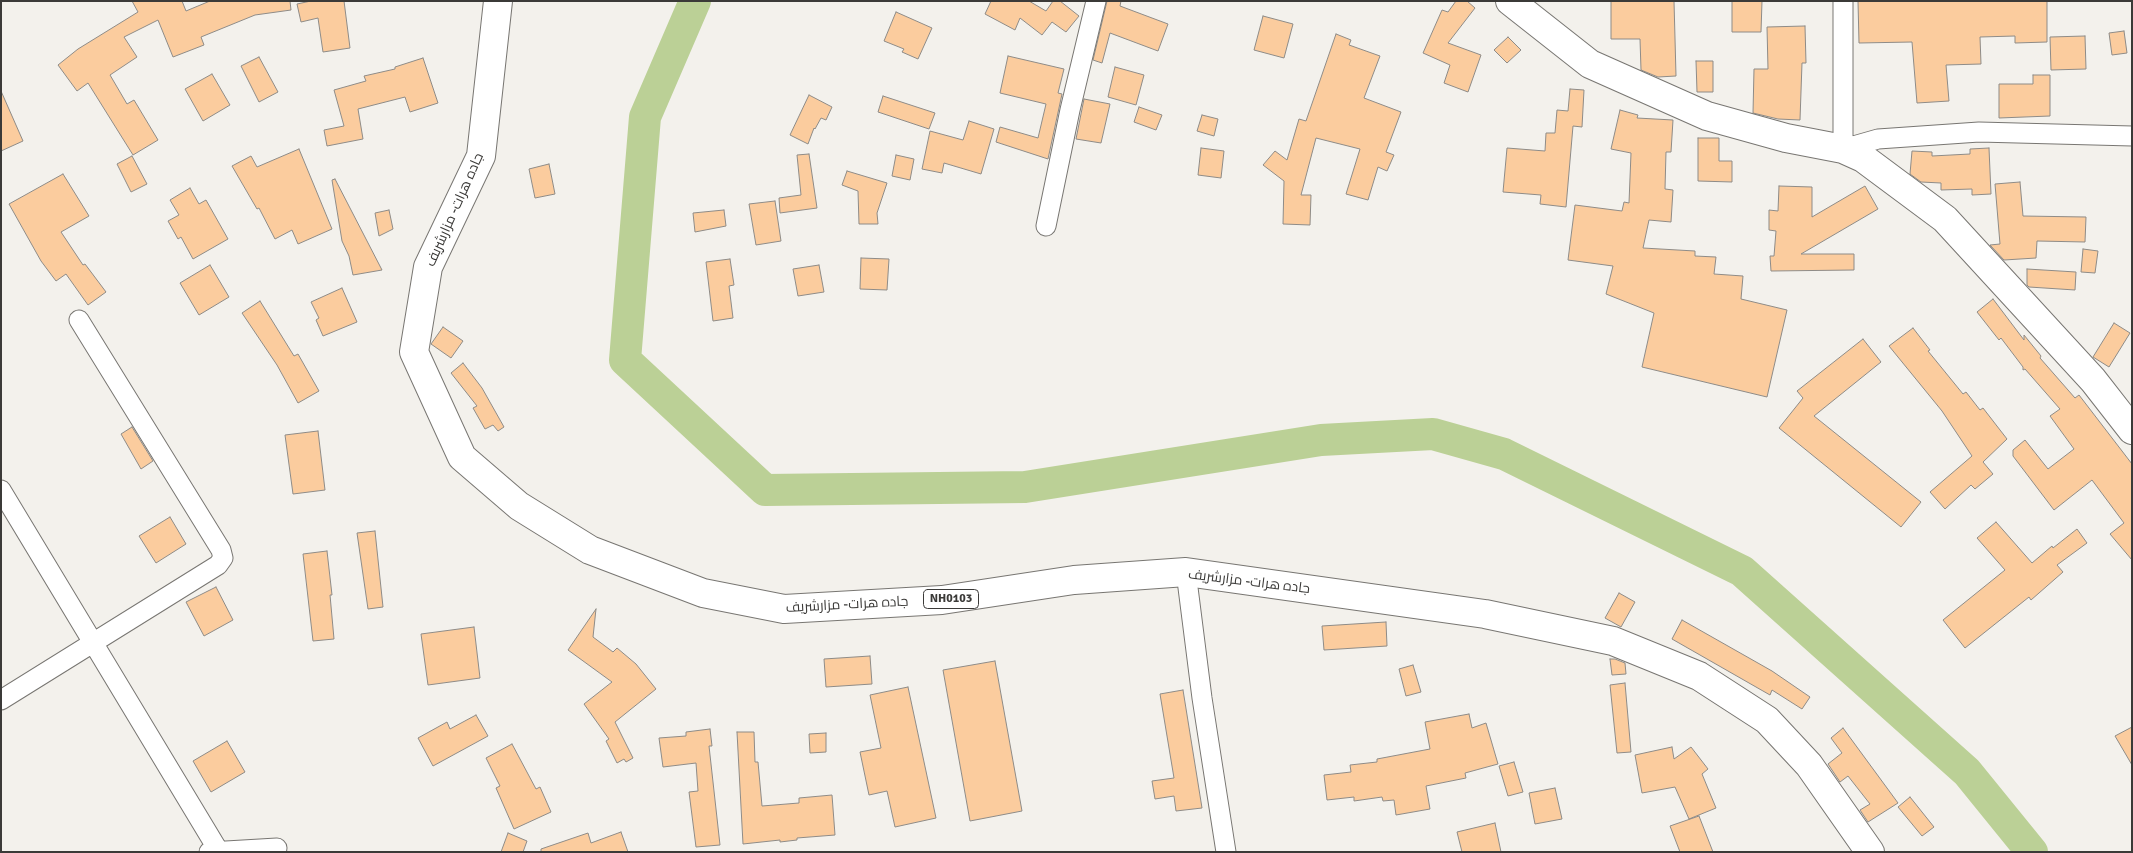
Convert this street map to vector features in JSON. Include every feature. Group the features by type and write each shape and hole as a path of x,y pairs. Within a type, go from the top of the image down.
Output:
{"main road":[{"name":"جاده هرات- مزارشریف","path":"498,1 481,156 428,267 414,352 462,457 519,506 590,550 703,593 784,609 942,600 1074,580 1186,572 1485,614 1613,641 1699,676 1767,720 1809,765 1870,852"},
{"path":"1521,6 1590,64 1707,116 1786,138 1843,148 1864,158 1945,218 2093,380 2132,430"}],"street":[{"path":"1046,226 1070,110 1096,1"},
{"path":"1843,1 1843,148 1878,139 1980,132 2132,136"},
{"path":"1,700 94,644 218,565 223,558 221,550 79,320"},
{"path":"1,490 94,644 213,851 277,848"},
{"path":"1186,572 1202,698 1226,852"}],"building":[{"path":"132,1 182,1 186,11 210,1 290,1 291,10 255,15 201,37 204,45 173,57 158,20 124,37 137,57 110,75 127,104 134,100 158,140 133,155 88,83 77,91 58,65 78,49 138,12"},
{"path":"311,1 344,1 350,48 323,52 318,18 301,22 297,4"},
{"path":"991,1 1029,1 1046,11 1053,1 1060,1 1079,16 1066,32 1052,22 1042,35 1020,18 1015,30 985,14"},
{"path":"1107,1 1121,1 1120,6 1168,24 1158,51 1110,33 1102,63 1093,60"},
{"path":"1456,1 1467,1 1475,8 1448,43 1481,55 1468,92 1444,83 1450,65 1423,53 1442,10 1448,12"},
{"path":"1611,1 1674,1 1676,76 1658,77 1641,70 1640,39 1611,39"},
{"path":"1732,1 1762,1 1761,32 1732,32"},
{"path":"1858,1 2047,1 2047,42 2015,43 2015,36 1980,37 1981,64 1946,65 1949,101 1917,103 1912,42 1859,43"},
{"path":"896,12 932,28 918,59 902,52 904,49 884,41"},
{"path":"1263,16 1293,24 1284,58 1254,50"},
{"path":"1805,26 1806,63 1802,63 1800,120 1778,119 1753,113 1754,69 1768,69 1767,27"},
{"path":"2124,31 2127,53 2112,55 2109,33"},
{"path":"1336,34 1351,40 1349,45 1380,56 1364,98 1401,112 1386,152 1394,155 1387,171 1378,167 1368,200 1346,194 1360,149 1316,138 1301,195 1311,195 1310,225 1283,224 1284,181 1263,165 1275,151 1287,160 1299,119 1306,121"},
{"path":"2085,36 2086,69 2051,70 2050,37"},
{"path":"1508,37 1521,50 1507,63 1494,50"},
{"path":"1008,56 1064,69 1058,93 1062,94 1048,159 996,142 1000,127 1038,138 1046,104 1000,93"},
{"path":"259,57 278,92 259,102 241,66"},
{"path":"423,58 438,103 410,112 405,97 358,109 363,139 327,146 324,130 344,126 334,90 366,81 364,76 395,69 395,67"},
{"path":"1696,61 1713,61 1713,92 1697,92"},
{"path":"1115,67 1144,75 1136,105 1108,97"},
{"path":"212,74 230,105 203,121 185,89"},
{"path":"2033,75 2050,75 2050,116 1999,118 1999,84 2033,84"},
{"path":"1570,89 1584,90 1582,127 1573,126 1566,207 1540,204 1541,195 1503,192 1507,148 1545,151 1546,133 1555,133 1557,110 1568,111"},
{"path":"1,91 23,141 1,151"},
{"path":"809,95 832,107 826,120 821,118 814,128 808,144 790,135"},
{"path":"883,96 935,113 929,129 878,112"},
{"path":"1084,99 1110,104 1101,143 1076,139"},
{"path":"1139,107 1162,115 1156,130 1134,122"},
{"path":"1620,110 1638,115 1637,118 1673,120 1671,152 1666,152 1665,189 1673,190 1671,222 1649,220 1643,248 1695,251 1695,256 1716,257 1714,274 1743,276 1741,299 1787,310 1767,397 1642,367 1654,313 1606,294 1613,266 1568,260 1575,205 1622,211 1624,202 1629,203 1631,153 1611,149"},
{"path":"1202,115 1218,119 1214,136 1197,131"},
{"path":"969,121 994,129 981,174 944,163 942,173 922,169 930,131 963,140"},
{"path":"1698,138 1719,138 1719,161 1732,161 1732,182 1698,181"},
{"path":"1201,148 1224,151 1221,178 1198,175"},
{"path":"1989,148 1991,194 1972,195 1972,189 1941,190 1941,183 1921,182 1910,174 1912,151 1932,152 1932,156 1970,154 1970,149"},
{"path":"299,149 332,229 298,244 292,230 275,239 259,208 257,209 232,166 251,156 257,167"},
{"path":"809,154 817,208 780,213 779,198 801,195 797,155"},
{"path":"896,155 914,159 910,180 892,176"},
{"path":"132,156 147,184 131,192 117,164"},
{"path":"549,164 555,194 535,198 529,169"},
{"path":"847,171 887,183 877,213 878,224 859,224 858,191 842,185"},
{"path":"63,174 89,216 61,232 83,265 85,264 106,292 88,305 66,274 56,281 41,261 9,204"},
{"path":"335,179 382,270 353,275 349,256 342,241 332,180"},
{"path":"2020,182 2023,216 2086,217 2085,242 2037,241 2036,258 2004,260 1990,245 2000,244 1995,184"},
{"path":"1779,186 1812,187 1812,217 1865,186 1878,209 1801,254 1854,254 1854,270 1771,271 1770,256 1774,256 1776,231 1769,230 1769,210 1778,211"},
{"path":"190,188 199,204 206,200 228,239 193,259 181,237 178,239 168,221 179,215 170,200"},
{"path":"775,201 781,241 756,245 749,204"},
{"path":"389,210 393,229 379,236 375,213"},
{"path":"724,210 726,226 695,232 693,213"},
{"path":"2083,249 2098,251 2095,273 2081,272"},
{"path":"861,258 889,259 887,290 860,289"},
{"path":"730,259 734,285 729,286 733,318 713,321 706,262"},
{"path":"210,265 229,297 199,315 180,283"},
{"path":"819,265 824,292 798,296 793,269"},
{"path":"2027,269 2076,272 2075,290 2029,287 2027,285"},
{"path":"342,288 357,322 323,336 316,320 319,318 311,302"},
{"path":"1993,299 2024,340 2024,335 2041,356 2040,358 2075,398 2079,395 2132,464 2132,560 2110,534 2124,523 2092,480 2054,510 2013,456 2013,450 2025,440 2048,469 2074,449 2050,416 2060,409 2025,369 2023,370 2023,367 2001,338 1999,340 1977,312"},
{"path":"260,301 294,356 298,354 319,391 298,403 277,365 242,313"},
{"path":"2114,323 2130,333 2109,367 2093,357"},
{"path":"443,327 463,341 451,358 431,344"},
{"path":"1913,328 1930,350 1928,351 1963,394 1966,392 1980,410 1983,408 2007,439 1983,462 1993,474 1975,489 1971,485 1945,509 1930,492 1972,456 1942,411 1889,346"},
{"path":"1863,339 1881,362 1814,416 1921,502 1901,527 1779,428 1803,398 1797,391"},
{"path":"463,363 482,388 504,427 498,431 493,425 485,429 473,408 477,406 451,373"},
{"path":"132,427 153,461 141,469 121,434"},
{"path":"318,431 325,490 293,494 285,435"},
{"path":"170,517 186,544 156,563 139,536"},
{"path":"1996,522 2032,563 2052,546 2053,548 2077,529 2087,543 2057,565 2063,572 2031,600 2029,597 1965,648 1943,620 2005,570 1977,538"},
{"path":"375,531 383,607 368,609 357,533"},
{"path":"327,551 334,639 313,641 303,554"},
{"path":"216,587 233,620 204,636 186,602"},
{"path":"1619,593 1635,602 1621,627 1605,618"},
{"path":"596,609 593,637 613,652 617,648 636,664 656,689 615,722 633,758 626,762 624,759 617,763 606,741 609,739 584,704 612,682 568,650"},
{"path":"1682,620 1772,671 1810,697 1802,709 1772,690 1770,695 1672,639"},
{"path":"1386,622 1387,646 1324,650 1322,626"},
{"path":"474,627 480,678 428,685 421,634"},
{"path":"870,656 872,684 826,687 824,659"},
{"path":"1610,659 1625,663 1626,674 1612,675"},
{"path":"995,661 1022,811 970,821 943,670"},
{"path":"1413,665 1421,692 1406,696 1399,669"},
{"path":"1625,683 1631,752 1617,753 1610,685"},
{"path":"908,687 936,818 895,827 887,791 869,795 860,752 881,748 870,695"},
{"path":"1183,690 1202,808 1176,811 1174,796 1155,799 1152,781 1174,778 1160,694"},
{"path":"1469,714 1472,728 1486,723 1498,764 1465,773 1466,778 1426,786 1430,809 1396,815 1394,800 1383,801 1382,797 1354,801 1354,797 1327,800 1324,775 1351,772 1350,765 1377,762 1377,759 1430,749 1425,722"},
{"path":"476,715 488,736 433,766 418,738 447,722 450,729"},
{"path":"2132,727 2132,765 2115,736"},
{"path":"1843,728 1898,803 1868,822 1860,810 1870,804 1848,776 1840,782 1828,764 1842,753 1831,738"},
{"path":"710,729 712,746 709,746 720,845 696,847 689,792 698,791 696,763 663,767 659,738 686,736 686,732"},
{"path":"737,732 754,732 755,762 758,762 762,806 799,803 799,798 832,795 835,835 797,838 797,840 780,842 780,840 743,844"},
{"path":"826,733 826,752 810,753 809,734"},
{"path":"227,741 245,772 211,792 193,761"},
{"path":"512,744 536,789 540,787 551,812 514,829 496,788 500,786 486,758"},
{"path":"1672,747 1674,759 1691,747 1708,769 1702,774 1716,808 1689,819 1675,787 1642,793 1635,755"},
{"path":"1514,762 1523,792 1508,796 1499,766"},
{"path":"1555,788 1562,819 1535,824 1529,793"},
{"path":"1910,797 1934,827 1922,836 1898,807"},
{"path":"1699,816 1713,852 1680,852 1670,826"},
{"path":"1495,823 1501,852 1462,852 1457,832"},
{"path":"621,832 628,852 541,852 541,849 588,833 591,843"},
{"path":"508,833 527,841 523,852 501,852"}],"waterway":[{"path":"695,1 645,117 625,360 765,490 1025,487 1321,440 1433,434 1504,454 1742,571 1967,772 2032,852"}]}
